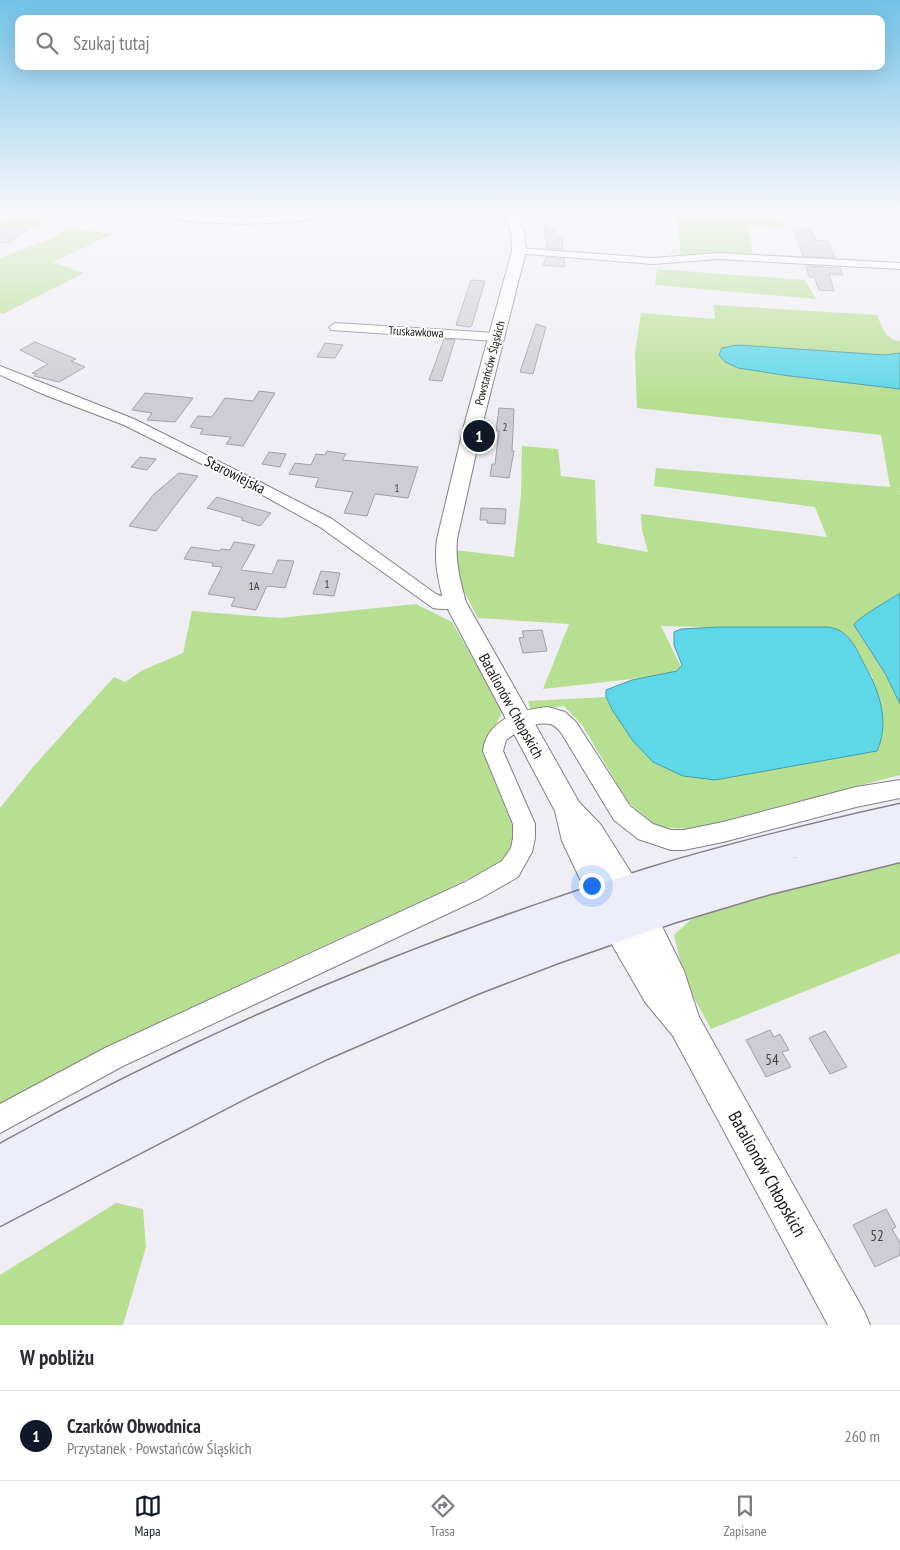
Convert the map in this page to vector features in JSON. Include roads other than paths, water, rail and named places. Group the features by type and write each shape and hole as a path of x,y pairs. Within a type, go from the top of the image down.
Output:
{"main road":[{"path":"0,1206 81,1161 353,1029 494,970 622,907 747,853 900,818"},
{"path":"0,1166 121,1101 298,1016 451,952 622,907 900,847"}],"street":[{"name":"Powstańców Śląskich","path":"455,602 447,574 447,539 513,275"},
{"name":"Truskawkowa","path":"335,327 496,337"},
{"name":"Starowiejska","path":"0,370 50,392 129,422 253,484 326,523 430,598 439,603 455,602"},
{"name":"Batalionów Chłopskich","path":"455,602 568,809 576,841 622,907 656,991 685,1024 850,1325"},
{"path":"0,1119 114,1057 465,894 510,870 521,852 524,824 500,772 493,751 494,740 507,726 542,716 554,715 563,721 622,813 646,832 671,840 684,840 723,832 856,797 900,788"}],"water":[{"path":"738,345 885,355 900,353 900,389 738,368 725,362 719,355 722,348"},
{"path":"900,593 900,704 885,673 854,625 868,613"},
{"path":"828,627 842,632 849,638 868,671 881,704 883,728 877,751 715,780 683,776 653,762 633,741 613,711 606,697 606,690 632,680 677,671 682,665 674,645 674,632 681,629"}],"place":[{"name":"Czarków Obwodnica","path":"479,436"}]}
